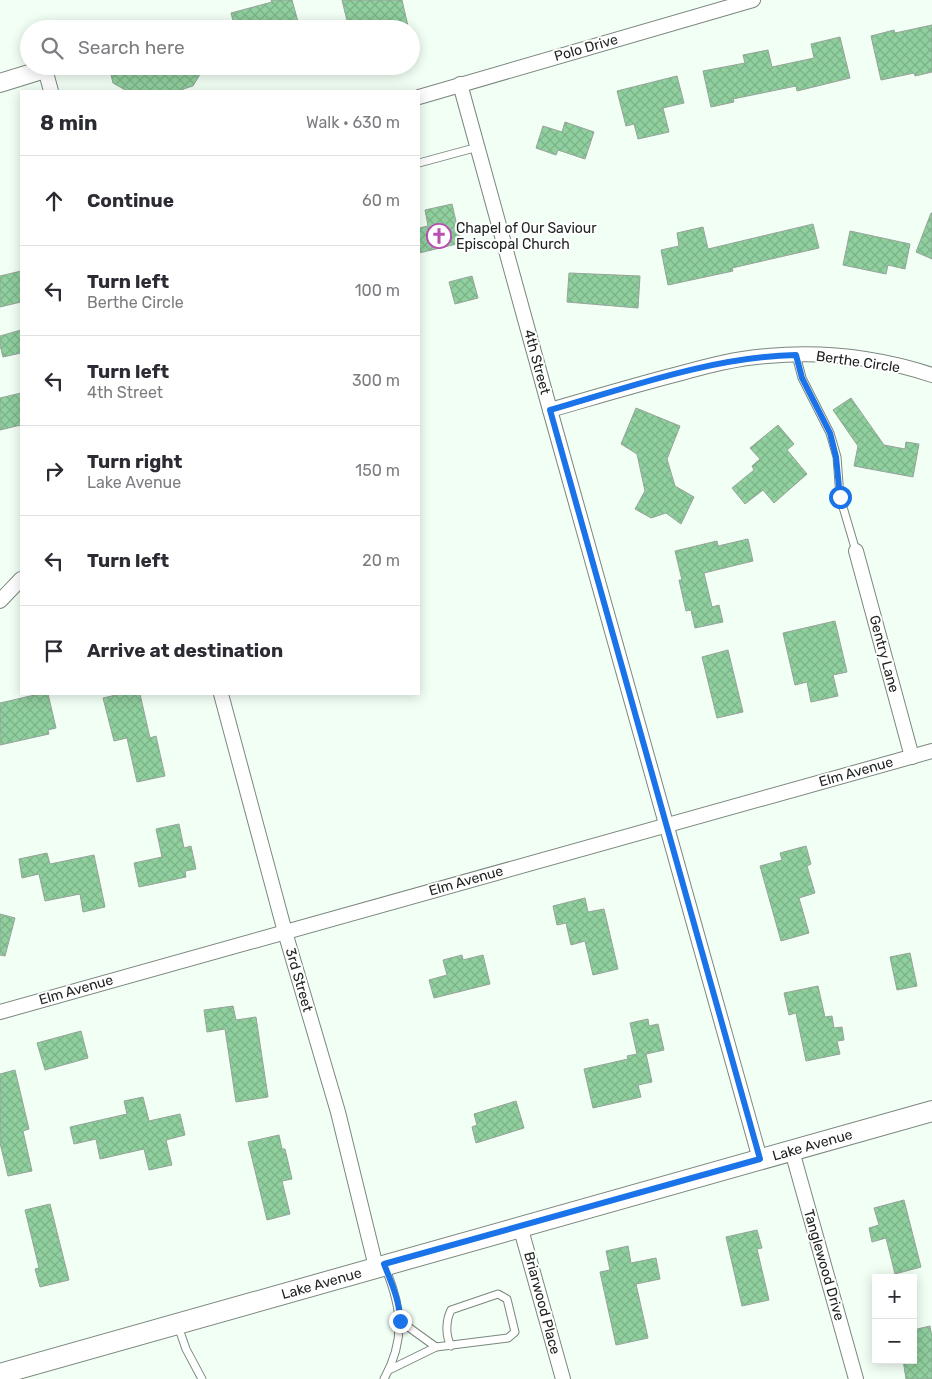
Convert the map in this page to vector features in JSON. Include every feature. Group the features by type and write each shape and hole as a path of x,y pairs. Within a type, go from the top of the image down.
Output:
{"main road":[{"name":"Lake Avenue","path":"3,1371 932,1111"}],"street":[{"name":"Polo Drive","path":"420,97 753,0"},
{"path":"0,83 26,75"},
{"path":"47,75 51,90"},
{"name":"4th Street","path":"460,84 760,1159"},
{"name":"Berthe Circle","path":"550,410 658,379 730,361 766,356 842,356 879,362 932,375"},
{"name":"Gentry Lane","path":"856,552 912,757"},
{"path":"0,601 20,581"},
{"name":"3rd Street","path":"221,695 285,932 338,1112 380,1265"},
{"name":"Elm Avenue","path":"0,1012 932,751"},
{"name":"Tanglewood Drive","path":"792,1151 856,1379"},
{"name":"Briarwood Place","path":"520,1226 563,1379"}],"lane":[{"path":"420,163 478,147"},
{"path":"796,355 802,378 830,433 836,457 840,497 856,552"},
{"path":"380,1265 394,1289 400,1313 400,1336 392,1365 384,1379"},
{"path":"389,1370 436,1347 451,1346 508,1338 515,1332 507,1299 498,1294 451,1310 447,1318 448,1337 451,1346"},
{"path":"400,1321 436,1347"},
{"path":"177,1323 186,1349 202,1379"}],"building":[{"path":"271,0 292,0 298,20 233,20 231,13 272,2"},
{"path":"342,0 402,0 407,20 347,20"},
{"path":"932,25 932,72 915,76 914,73 881,80 871,36 894,30 895,33"},
{"path":"840,37 850,78 797,91 796,86 733,99 734,102 711,107 703,71 745,63 743,55 768,50 772,67 814,58 811,44"},
{"path":"111,75 200,75 193,86 184,90 125,90 113,83"},
{"path":"677,76 684,103 663,108 669,132 638,139 634,124 626,126 617,91"},
{"path":"565,122 594,132 585,159 558,150 556,155 536,148 543,126 562,132"},
{"name":"Chapel of Our Saviour Episcopal Church","path":"452,204 461,243 420,253 420,228 428,226 425,210"},
{"path":"932,213 932,259 916,252"},
{"path":"813,224 819,248 732,268 733,271 668,285 661,250 679,246 677,233 703,227 708,249"},
{"path":"850,231 910,244 905,269 888,265 886,274 843,265"},
{"path":"20,271 20,302 0,307 0,276"},
{"path":"569,273 640,276 638,308 567,302"},
{"path":"472,276 478,298 455,304 449,282"},
{"path":"20,330 20,353 3,357 0,336"},
{"path":"20,393 20,425 0,430 0,398"},
{"path":"851,398 884,445 905,449 906,442 919,444 913,477 854,466 858,446 833,410"},
{"path":"636,408 680,426 667,459 675,486 694,497 681,524 666,513 651,518 635,509 645,491 637,454 621,444"},
{"path":"778,425 794,444 787,450 807,474 774,503 763,490 745,504 732,488 754,470 752,466 760,459 750,448"},
{"path":"748,539 753,561 704,573 712,607 719,605 723,622 695,628 691,610 686,611 679,580 682,580 675,551 717,541 718,546"},
{"path":"835,621 847,672 833,675 838,696 811,702 807,682 795,685 783,633"},
{"path":"728,650 743,712 717,718 702,657"},
{"path":"35,695 48,695 56,728 48,730 49,734 0,745 0,703"},
{"path":"116,695 140,695 150,738 156,736 165,776 137,782 127,738 114,741 103,698"},
{"path":"179,824 184,848 191,846 196,869 185,871 186,877 139,887 134,863 162,857 156,829"},
{"path":"806,846 811,864 807,866 815,893 799,898 809,933 781,941 760,866 782,860 780,853"},
{"path":"47,853 50,864 94,855 105,907 83,912 80,894 45,901 39,874 22,878 19,859"},
{"path":"585,898 588,912 604,909 618,969 593,975 585,941 571,945 566,923 557,925 553,906"},
{"path":"0,914 15,918 5,956 0,955"},
{"path":"910,953 917,986 897,990 890,957"},
{"path":"462,955 463,960 483,955 490,984 434,998 429,980 447,975 443,960"},
{"path":"818,986 825,1017 832,1016 834,1028 842,1027 844,1040 837,1041 840,1054 806,1061 796,1013 789,1015 784,993"},
{"path":"233,1006 236,1020 256,1017 268,1097 236,1102 225,1029 207,1032 204,1010"},
{"path":"648,1019 649,1026 658,1024 664,1050 646,1054 652,1082 638,1085 641,1097 593,1108 584,1069 628,1059 627,1056 637,1054 630,1023"},
{"path":"81,1031 88,1058 45,1070 37,1043"},
{"path":"15,1070 29,1129 23,1131 32,1171 8,1176 0,1143 0,1074"},
{"path":"143,1097 149,1121 180,1114 185,1135 166,1140 172,1165 149,1170 144,1149 100,1159 96,1139 74,1144 70,1127 127,1114 124,1101"},
{"path":"516,1101 524,1128 476,1143 472,1127 477,1125 474,1114"},
{"path":"279,1135 282,1149 285,1149 292,1179 282,1181 290,1214 267,1220 248,1142"},
{"path":"904,1200 921,1267 895,1274 886,1238 872,1242 869,1228 879,1225 874,1208"},
{"path":"50,1204 69,1280 40,1287 35,1269 39,1268 25,1210"},
{"path":"757,1230 762,1248 757,1249 769,1300 742,1306 726,1237"},
{"path":"628,1246 631,1263 656,1258 660,1279 636,1284 648,1338 616,1345 600,1272 610,1270 606,1251"},
{"path":"930,1326 932,1337 932,1379 906,1379 904,1364 917,1364 917,1329"}],"place":[{"name":"Chapel of Our Saviour Episcopal Church","path":"439,236"}],"route":[{"path":"400,1321 394,1289 384,1264 760,1159 550,410 658,379 730,361 766,356 796,355 802,378 830,433 836,457 840,497"}]}
